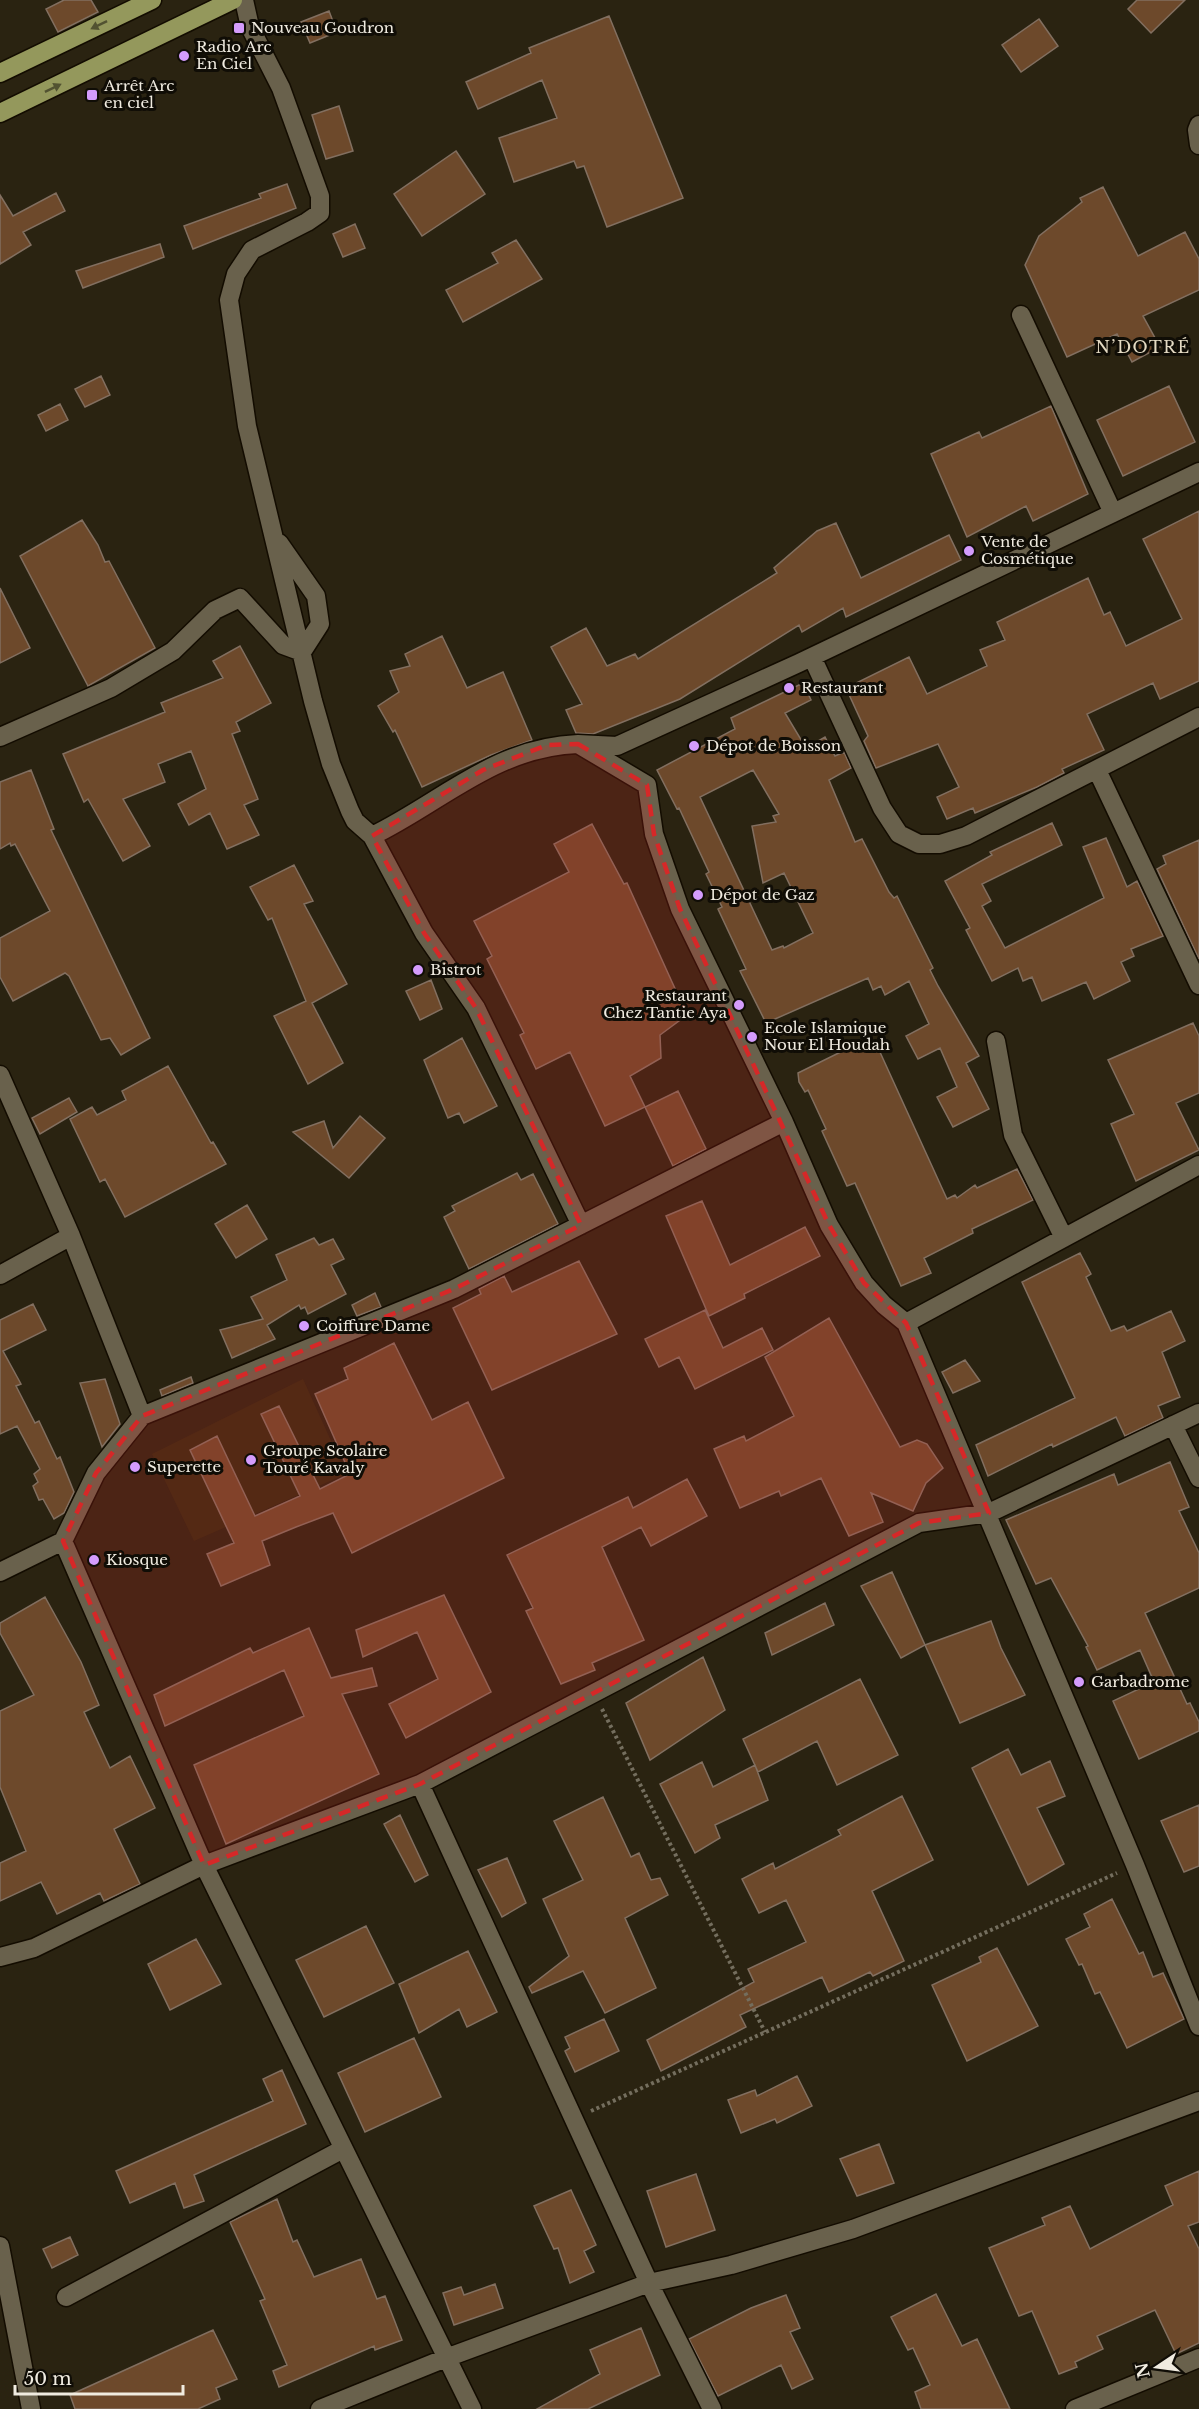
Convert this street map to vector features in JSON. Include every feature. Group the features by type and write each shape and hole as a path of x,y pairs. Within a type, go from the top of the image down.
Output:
{"main road":[{"path":"0,73 152,0"},
{"path":"0,113 233,0"}],"street":[{"path":"244,0 250,27 281,88 320,196 320,213 252,250 236,274 229,300 247,426 330,764 355,820 372,836 424,933 476,1008 581,1224"},
{"path":"1199,125 1197,130 1199,145"},
{"path":"1022,315 1113,513"},
{"path":"372,836 398,824 483,770 547,745 617,746 812,657 1199,472"},
{"path":"273,534 316,596 320,624 302,652"},
{"path":"0,737 111,688 173,651 215,610 240,598 283,645 302,652"},
{"path":"812,657 882,808 899,834 919,844 940,844 966,836 1199,717"},
{"path":"578,744 647,786 654,834 680,909 784,1122 829,1225 864,1283 884,1305 906,1323 989,1513 1199,2026"},
{"path":"1097,770 1194,960 1199,985"},
{"path":"996,1041 1013,1135 1064,1238"},
{"path":"0,1075 71,1236 142,1416"},
{"path":"0,1572 63,1541 96,1473 142,1416 454,1289 784,1122"},
{"path":"906,1323 1199,1165"},
{"path":"0,1275 71,1236"},
{"path":"0,1957 34,1948 204,1865 420,1784 919,1523 989,1513 1199,1413"},
{"path":"1173,1425 1199,1478"},
{"path":"63,1541 204,1865 472,2409"},
{"path":"420,1784 649,2283 712,2409"},
{"path":"320,2409 446,2358 649,2283 731,2265 853,2229 1199,2101"},
{"path":"66,2297 343,2149"},
{"path":"0,2246 31,2409"},
{"path":"1075,2409 1199,2358"}],"path":[{"path":"594,1693 765,2032"},
{"path":"574,2119 1135,1865"}],"highlighted area":[{"path":"578,744 647,785 654,834 680,909 829,1225 864,1283 906,1323 989,1513 919,1523 420,1784 204,1865 63,1541 96,1473 142,1416 454,1289 581,1225 476,1008 424,933 372,836 483,770 547,745"}],"shaded area":[{"path":"303,1379 346,1474 194,1541 152,1454"}],"building":[{"path":"64,0 91,0 98,12 58,32 46,9"},
{"path":"1137,0 1185,0 1151,33 1128,9"},
{"path":"329,11 337,32 310,43 301,22"},
{"path":"609,16 683,198 607,227 584,166 577,168 574,161 514,182 499,138 557,118 542,80 478,109 466,82 531,53 529,48"},
{"path":"1039,19 1058,46 1021,72 1002,45"},
{"path":"339,106 353,151 326,159 312,115"},
{"path":"456,151 485,194 422,236 394,194"},
{"path":"287,184 296,208 193,249 184,226 261,198 259,194"},
{"path":"1103,187 1138,256 1185,232 1199,259 1199,290 1143,316 1160,347 1132,362 1117,334 1067,357 1025,265 1039,236 1082,202 1080,198"},
{"path":"56,193 65,211 23,232 31,245 0,264 0,195 13,216"},
{"path":"355,224 365,248 343,257 333,234"},
{"path":"516,240 542,279 463,322 446,290 498,263 492,253"},
{"path":"160,244 164,257 83,288 76,271"},
{"path":"101,376 110,395 85,407 75,389"},
{"path":"1169,386 1195,442 1123,476 1097,420"},
{"path":"60,404 68,420 46,431 38,415"},
{"path":"1051,406 1088,494 1033,521 1026,506 967,537 931,454 979,432 982,438"},
{"path":"1199,511 1199,681 1160,699 1153,683 1087,714 1104,750 1062,769 1064,773 1037,787 975,813 973,808 947,819 937,797 959,787 938,744 876,768 864,741 868,736 846,688 909,657 927,694 987,666 980,650 1005,640 997,622 1088,578 1104,615 1110,612 1126,646 1182,619 1143,539"},
{"path":"82,520 98,545 105,562 109,561 155,648 88,686 20,556"},
{"path":"836,523 861,578 949,535 961,560 846,617 843,608 802,632 799,625 680,699 593,734 576,733 566,710 582,704 551,647 586,628 607,666 635,654 638,659 777,573 774,568 817,531"},
{"path":"0,588 30,648 0,663"},
{"path":"442,636 467,688 503,672 532,740 491,755 422,787 395,730 393,732 378,706 399,692 390,671 410,666 405,654"},
{"path":"240,646 271,703 236,722 240,731 232,734 258,799 244,805 259,835 227,849 210,813 189,825 178,804 206,789 191,751 158,764 165,782 123,799 150,846 123,861 88,799 84,802 63,754 165,712 161,703 223,678 213,661"},
{"path":"803,683 811,700 785,713 806,748 825,737 835,756 844,752 851,768 829,780 855,842 862,839 889,892 894,898 897,896 933,968 930,970 938,986 979,1056 966,1063 989,1109 953,1127 937,1097 957,1087 940,1048 918,1059 906,1036 929,1024 909,981 885,995 881,986 873,990 868,978 766,1023 740,971 746,969 718,909 722,907 706,874 709,872 679,808 677,809 657,770 735,729 731,718","holes":["753,770 779,814 773,816 776,822 752,826 763,883 784,873 813,933 784,948 783,946 772,950 700,797"]},
{"path":"31,770 54,829 51,830 150,1038 121,1055 110,1038 101,1040 69,976 65,973 13,1001 0,977 0,938 50,911 15,844 11,846 10,843 0,849 0,782"},
{"path":"1052,823 1062,845 982,884 991,901 982,906 1005,948 1104,898 1083,847 1106,838 1127,887 1137,881 1163,936 1131,949 1134,956 1121,962 1130,981 1094,999 1086,982 1042,1001 1032,977 1023,981 1018,968 992,981 966,930 970,928 945,881 992,855 990,852"},
{"path":"592,824 624,884 627,883 687,1015 660,1035 661,1058 630,1076 645,1107 605,1126 570,1052 536,1069 520,1035 524,1033 487,959 492,956 474,921 569,872 554,844"},
{"path":"1199,840 1199,959 1157,869 1166,864 1163,856"},
{"path":"294,865 313,901 304,904 347,984 312,1003 343,1063 308,1084 274,1016 306,1001 272,918 268,920 250,887"},
{"path":"431,980 442,1009 420,1020 406,991"},
{"path":"1193,1023 1199,1036 1199,1093 1176,1103 1199,1150 1136,1181 1111,1124 1134,1114 1108,1060"},
{"path":"462,1038 497,1106 464,1123 459,1113 448,1118 424,1060"},
{"path":"867,1039 875,1052 879,1050 947,1199 955,1195 957,1198 975,1185 977,1188 1017,1169 1033,1200 972,1229 973,1233 924,1258 931,1273 901,1286 855,1183 847,1186 822,1131 826,1129 808,1090 805,1092 799,1082 798,1073"},
{"path":"168,1066 211,1143 213,1142 226,1164 125,1217 105,1179 100,1182 70,1119 92,1107 97,1115 126,1100 122,1091"},
{"path":"678,1091 706,1149 673,1166 645,1107"},
{"path":"69,1098 77,1112 40,1134 32,1118"},
{"path":"360,1116 385,1138 349,1178 293,1132 324,1121 333,1148"},
{"path":"517,1173 521,1180 533,1174 558,1224 469,1269 444,1217 455,1211 452,1206"},
{"path":"702,1201 730,1265 805,1227 820,1256 744,1294 745,1298 709,1316 666,1216"},
{"path":"247,1205 267,1239 236,1258 215,1224"},
{"path":"314,1238 319,1245 333,1239 344,1259 331,1265 346,1294 308,1314 305,1307 301,1309 299,1305 267,1325 275,1339 232,1358 220,1330 263,1319 251,1297 287,1280 276,1255"},
{"path":"1080,1253 1091,1274 1086,1277 1111,1331 1124,1326 1127,1331 1171,1311 1185,1341 1162,1352 1180,1397 1158,1406 1163,1418 1125,1436 1116,1417 1053,1447 1052,1444 988,1476 976,1445 1075,1398 1022,1282"},
{"path":"579,1261 617,1334 492,1390 453,1308 481,1294 479,1289 504,1276 512,1292"},
{"path":"375,1293 381,1307 357,1316 352,1305"},
{"path":"33,1304 46,1330 3,1351 21,1384 16,1386 35,1423 39,1421 57,1459 60,1457 74,1492 64,1513 54,1519 43,1499 39,1500 33,1486 38,1482 34,1474 40,1469 17,1426 0,1434 0,1320"},
{"path":"705,1310 723,1348 762,1328 773,1350 695,1389 679,1357 659,1367 645,1339"},
{"path":"829,1318 900,1447 917,1440 927,1444 943,1468 926,1483 913,1511 871,1493 883,1522 849,1536 821,1478 781,1496 779,1491 740,1508 714,1449 744,1436 746,1441 794,1416 765,1357"},
{"path":"394,1343 432,1420 468,1402 504,1478 352,1553 333,1513 296,1527 262,1541 270,1565 221,1586 207,1554 234,1543 190,1450 217,1436 255,1516 300,1496 261,1414 279,1406 320,1489 350,1474 315,1394 348,1379 344,1368"},
{"path":"965,1360 980,1381 953,1393 942,1372"},
{"path":"191,1377 193,1383 162,1396 160,1390"},
{"path":"105,1379 120,1424 102,1447 80,1383"},
{"path":"1170,1462 1189,1507 1179,1511 1199,1553 1199,1588 1145,1613 1187,1704 1190,1703 1199,1722 1199,1731 1139,1759 1113,1701 1154,1682 1140,1650 1097,1670 1086,1647 1088,1646 1051,1578 1036,1584 1006,1520 1114,1474 1118,1485"},
{"path":"687,1479 707,1516 651,1546 641,1527 602,1547 644,1640 592,1663 595,1670 561,1684 526,1611 533,1608 507,1555 628,1497 633,1508"},
{"path":"892,1572 925,1645 901,1658 861,1586"},
{"path":"444,1595 491,1692 406,1738 389,1704 438,1679 417,1632 363,1657 356,1630"},
{"path":"45,1597 81,1662 99,1705 84,1712 110,1768 130,1756 155,1808 114,1829 140,1884 104,1901 100,1893 57,1914 41,1882 0,1901 0,1863 26,1851 0,1787 0,1711 34,1695 0,1633 0,1623"},
{"path":"825,1603 834,1625 772,1655 765,1633"},
{"path":"991,1621 1001,1648 1025,1695 960,1723 925,1645"},
{"path":"309,1628 331,1678 372,1668 377,1686 342,1694 379,1774 226,1844 194,1765 304,1716 284,1670 165,1726 154,1695 250,1648 253,1653"},
{"path":"703,1657 725,1710 650,1760 626,1703"},
{"path":"860,1679 898,1755 837,1785 817,1741 758,1772 743,1739"},
{"path":"1008,1749 1021,1775 1050,1761 1065,1796 1037,1808 1064,1864 1028,1885 972,1768"},
{"path":"702,1762 713,1787 755,1765 768,1800 715,1825 720,1838 695,1853 660,1784"},
{"path":"902,1796 933,1860 872,1891 904,1961 873,1976 870,1972 829,1992 822,1977 740,2015 746,2027 661,2071 647,2040 754,1982 748,1969 806,1942 786,1900 759,1913 742,1879 773,1863 775,1869 841,1835 838,1830"},
{"path":"603,1797 631,1857 639,1853 651,1880 660,1878 668,1895 625,1918 656,1988 605,2013 583,1971 532,1993 529,1987 569,1956 543,1899 583,1880 554,1821"},
{"path":"1199,1805 1199,1866 1184,1872 1161,1821"},
{"path":"400,1815 428,1875 415,1882 384,1824"},
{"path":"507,1858 526,1903 502,1917 478,1870"},
{"path":"1112,1899 1139,1954 1143,1952 1153,1977 1163,1973 1184,2019 1127,2048 1100,1992 1095,1994 1082,1964 1079,1965 1066,1939 1090,1927 1084,1914"},
{"path":"366,1926 394,1983 324,2017 296,1960"},
{"path":"196,1939 221,1984 170,2010 148,1964"},
{"path":"997,1948 1038,2026 967,2061 932,1985 981,1962 979,1957"},
{"path":"468,1951 497,2012 467,2027 459,2009 419,2033 399,1984"},
{"path":"604,2019 619,2051 575,2072 565,2051 570,2048 565,2037"},
{"path":"414,2038 441,2097 365,2132 338,2073"},
{"path":"282,2070 306,2124 194,2175 204,2201 184,2208 175,2183 130,2203 116,2171 273,2101 263,2079"},
{"path":"797,2076 812,2106 777,2123 775,2119 741,2133 728,2100 755,2090 757,2096"},
{"path":"879,2144 894,2183 857,2196 840,2159"},
{"path":"1199,2171 1199,2222 1188,2226 1199,2249 1199,2343 1176,2354 1155,2310 1097,2336 1103,2349 1075,2362 1077,2367 1059,2374 1032,2311 1019,2316 989,2248 1045,2225 1042,2218 1070,2206 1090,2249 1173,2205 1165,2186"},
{"path":"696,2174 715,2230 666,2247 647,2191"},
{"path":"571,2190 596,2245 584,2251 594,2272 570,2283 558,2248 554,2249 534,2206"},
{"path":"277,2199 293,2242 297,2240 314,2277 361,2259 377,2299 385,2296 402,2340 375,2350 374,2346 279,2387 273,2371 287,2365 260,2301 265,2299 230,2222"},
{"path":"70,2237 78,2255 52,2268 43,2249"},
{"path":"495,2284 503,2308 454,2325 443,2293 461,2287 464,2295"},
{"path":"936,2294 962,2346 977,2339 1010,2409 921,2409 915,2392 930,2385 913,2348 908,2350 891,2317"},
{"path":"786,2295 800,2328 790,2332 813,2379 792,2389 781,2365 718,2396 689,2339 751,2308"},
{"path":"641,2328 660,2375 588,2409 537,2409 600,2374 590,2350"},
{"path":"213,2330 237,2379 216,2388 220,2399 198,2409 75,2409 70,2395"}],"place":[{"name":"Nouveau Goudron","path":"239,28"},
{"name":"Radio Arc En Ciel","path":"184,56"},
{"name":"Arrêt Arc en ciel","path":"92,95"},
{"name":"Vente de Cosmétique","path":"969,551"},
{"name":"Restaurant","path":"789,688"},
{"name":"Dépot de Boisson","path":"694,746"},
{"name":"Dépot de Gaz","path":"698,895"},
{"name":"Bistrot","path":"418,970"},
{"name":"Restaurant Chez Tantie Aya","path":"739,1005"},
{"name":"Ecole Islamique Nour El Houdah","path":"752,1037"},
{"name":"Coiffure Dame","path":"304,1326"},
{"name":"Groupe Scolaire Touré Kavaly","path":"251,1460"},
{"name":"Superette","path":"135,1467"},
{"name":"Kiosque","path":"94,1560"},
{"name":"Garbadrome","path":"1079,1682"}],"district":[{"name":"N’DOTRÉ","path":"1143,347"}]}
